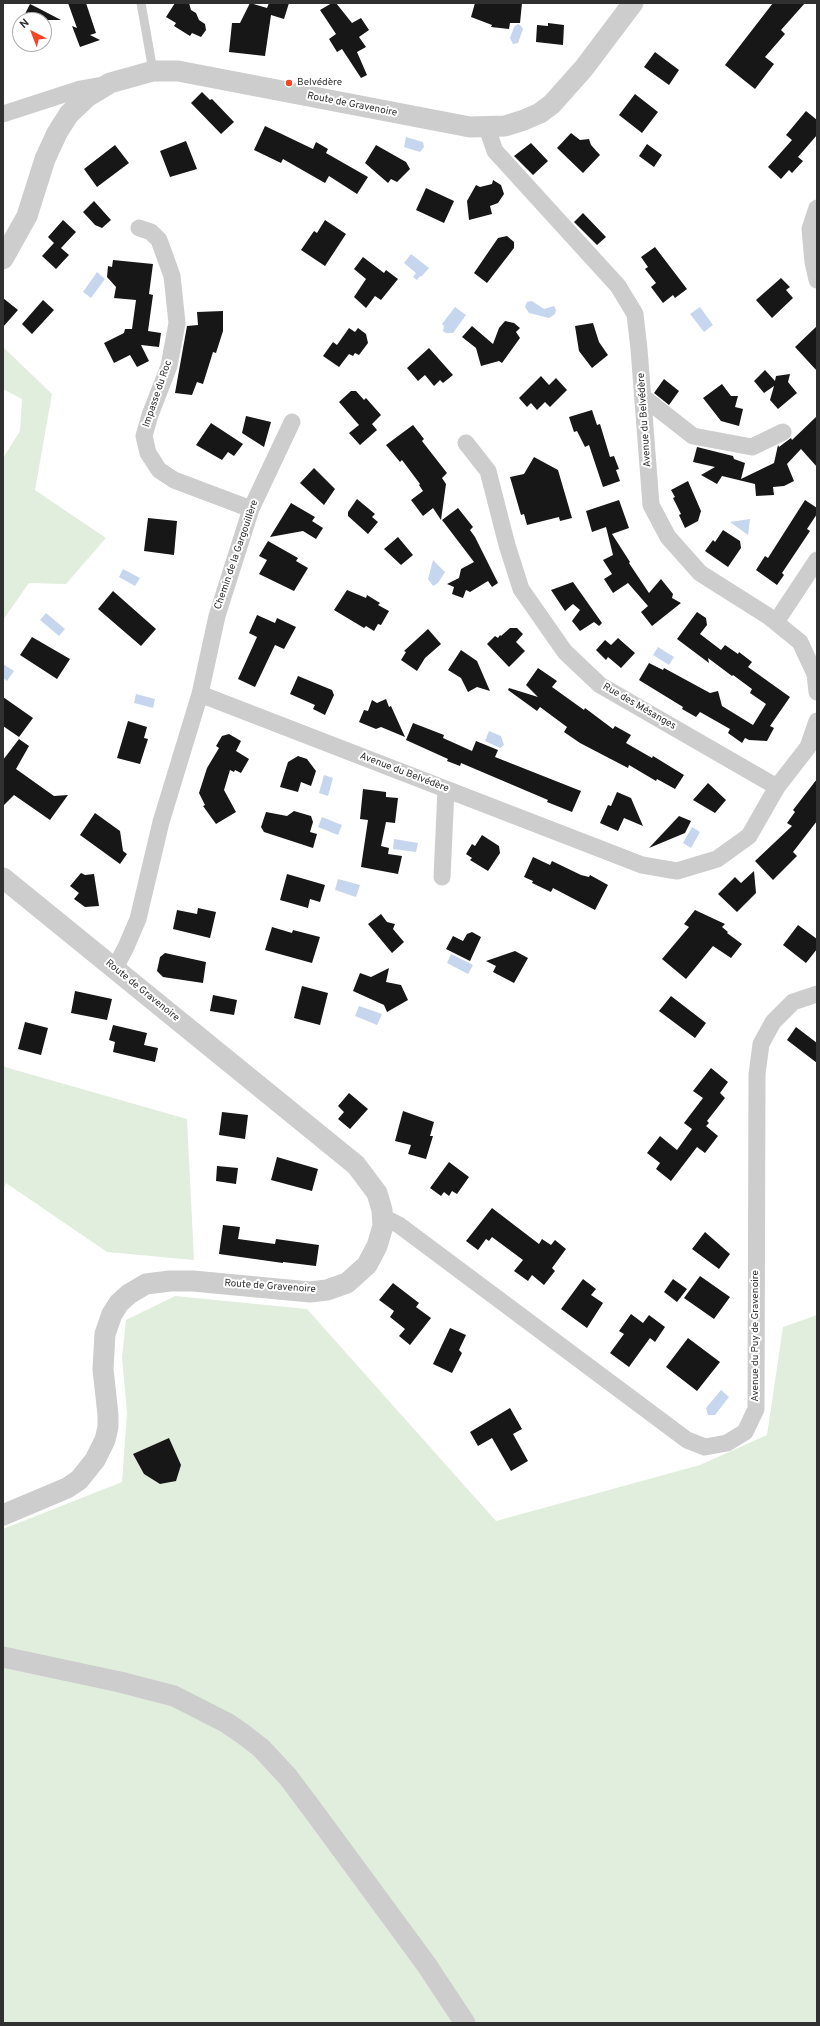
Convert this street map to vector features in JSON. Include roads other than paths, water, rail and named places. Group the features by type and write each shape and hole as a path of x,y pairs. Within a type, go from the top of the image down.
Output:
{"street":[{"name":"Route de Gravenoire","path":"3,259 28,216 45,159 57,133 74,110 87,97 110,83 153,71 178,72 453,124 487,128 504,126 540,113 552,104 584,68 633,3"},
{"path":"3,114 80,89 110,83"},
{"name":"Avenue du Belvédère","path":"487,128 495,151 618,286 635,314 651,505 668,537 700,574 776,622 800,642 815,674 817,692"},
{"path":"817,208 810,229 812,262 817,280"},
{"name":"Impasse du Roc","path":"139,228 151,232 159,240 172,276 177,323 169,366 150,415 144,436 148,453 159,470 174,480 251,509"},
{"path":"643,397 693,436 752,447 783,432"},
{"name":"Chemin de la Gargouillère","path":"200,694 217,616 251,509 292,422"},
{"name":"Rue des Mésanges","path":"466,443 488,471 507,544 521,589 565,652 600,685 778,787"},
{"path":"776,622 817,560"},
{"name":"Avenue du Belvédère","path":"200,694 642,865 677,871 717,859 750,836 778,787 808,747 817,721"},
{"path":"115,968 138,919 161,822 200,694"},
{"path":"442,877 446,789"},
{"name":"Route de Gravenoire","path":"3,878 356,1165 377,1193 383,1218 383,1226 377,1246 367,1265 347,1283 337,1287 310,1292 193,1281 170,1281 146,1284 129,1294 119,1303 112,1314 105,1334 103,1369 108,1427 105,1440 95,1460 79,1480 67,1488 3,1515"},
{"name":"Avenue du Puy de Gravenoire","path":"383,1218 399,1225 687,1440 705,1447 727,1443 745,1432 756,1409 757,1074 761,1044 772,1022 793,1002 817,994"},
{"path":"3,1657 120,1682 174,1696 213,1716 243,1734 261,1748 288,1777 307,1802 426,1964 465,2023"}],"lane":[{"path":"140,3 153,71"}],"water":[{"path":"518,24 523,29 518,43 513,44 510,38 514,27"},
{"path":"406,137 423,142 424,147 420,152 404,147"},
{"path":"411,254 429,268 417,280 413,277 416,273 404,263"},
{"path":"97,272 105,279 91,298 83,292"},
{"path":"532,301 544,309 554,306 556,310 555,314 549,318 529,313 525,307 527,302"},
{"path":"455,307 466,315 453,333 446,333 443,331 444,326 442,324"},
{"path":"700,307 713,325 704,332 690,314"},
{"path":"750,519 748,535 730,522"},
{"path":"433,560 445,572 438,583 433,586 428,579"},
{"path":"123,569 140,578 135,586 119,577"},
{"path":"46,613 65,629 59,636 40,620"},
{"path":"658,647 674,657 669,665 653,655"},
{"path":"3,664 14,671 7,681 3,678"},
{"path":"136,694 155,699 153,708 134,703"},
{"path":"489,731 501,736 504,745 500,748 485,741"},
{"path":"324,775 333,778 328,796 319,793"},
{"path":"322,817 342,825 338,835 318,827"},
{"path":"692,827 700,832 691,848 683,843"},
{"path":"394,839 418,843 416,852 393,849"},
{"path":"338,879 360,885 356,897 335,890"},
{"path":"451,954 473,965 468,974 447,963"},
{"path":"359,1006 382,1014 377,1025 355,1016"},
{"path":"721,1390 729,1397 715,1415 708,1415 706,1408"}],"place":[{"name":"Belvédère","path":"289,83"}]}
